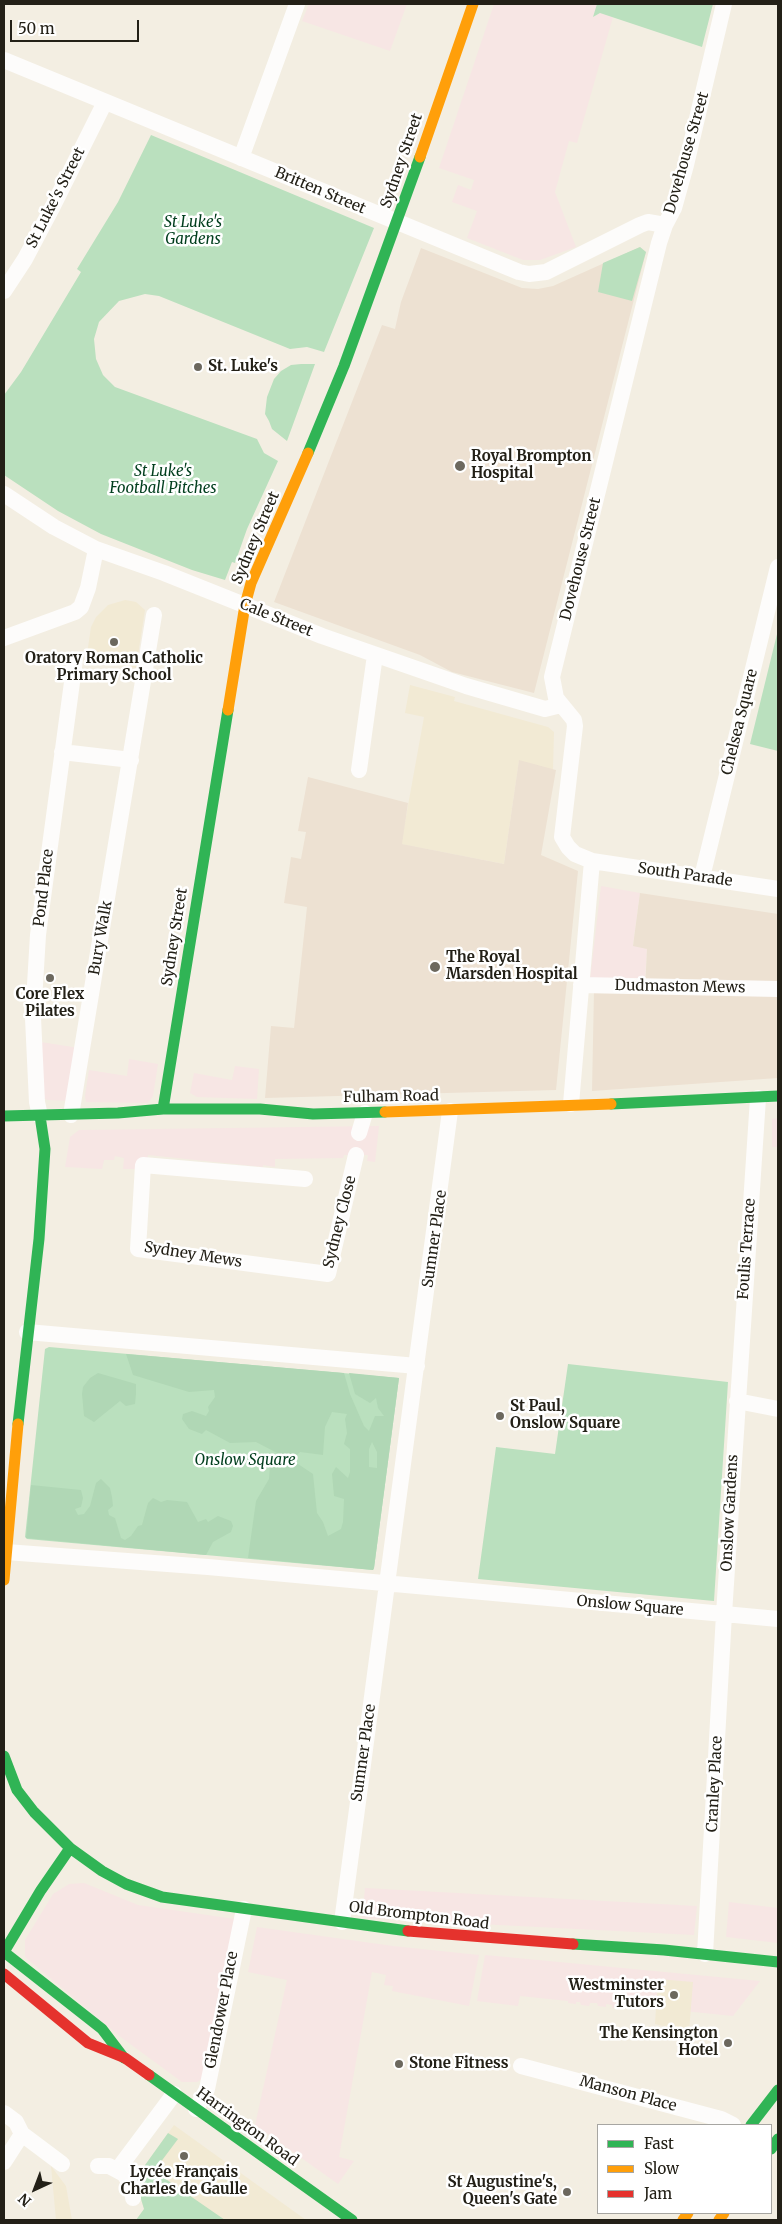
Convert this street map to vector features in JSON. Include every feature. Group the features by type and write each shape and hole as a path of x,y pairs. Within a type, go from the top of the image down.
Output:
{"main road":[{"name":"Sydney Street","path":"163,1109 245,606 251,584 344,366 397,223 473,4"},
{"name":"Fulham Road","path":"4,1116 72,1115 163,1109 260,1109 313,1114 450,1111 778,1096"},
{"path":"4,1580 27,1332 39,1239 46,1149 40,1116"},
{"name":"Old Brompton Road","path":"4,1756 7,1776 17,1790 70,1848 110,1876 142,1890 189,1902 484,1939 705,1954 778,1962"},
{"path":"4,1952 32,1904 70,1848"},
{"name":"Harrington Road","path":"4,1952 102,2029 125,2058"},
{"name":"Harrington Road","path":"4,1974 88,2043 125,2058 352,2220"},
{"path":"752,2124 778,2090"}],"street":[{"path":"242,158 297,4"},
{"name":"Dovehouse Street","path":"592,861 575,854 563,842 562,837 575,726 574,720 561,705 553,689 552,677 664,225 672,211 686,165 724,4"},
{"name":"Britten Street","path":"4,60 519,272 529,274 546,272 562,266 630,229 648,222 664,225"},
{"name":"St Luke's Street","path":"4,292 25,259 105,102"},
{"name":"Cale Street","path":"4,494 54,527 96,549 245,606 375,655 466,686 544,709 561,705"},
{"path":"4,638 78,610 85,599 96,549"},
{"name":"Chelsea Square","path":"702,877 778,568"},
{"name":"Bury Walk","path":"72,1115 154,615"},
{"path":"359,770 375,655"},
{"name":"Pond Place","path":"40,1116 37,1102 33,1018 38,935 75,660"},
{"path":"62,752 131,760"},
{"path":"571,1104 592,861"},
{"name":"South Parade","path":"592,861 778,889"},
{"name":"Dudmaston Mews","path":"581,985 778,989"},
{"name":"Foulis Terrace","path":"737,1401 758,1098"},
{"name":"Sumner Place","path":"417,1366 450,1111"},
{"path":"359,1132 365,1112"},
{"name":"Sydney Close","path":"312,1272 328,1274 356,1155"},
{"name":"Sydney Mews","path":"305,1179 143,1165 138,1249 312,1272"},
{"path":"27,1332 417,1366 386,1584"},
{"path":"737,1401 778,1409"},
{"name":"Onslow Gardens","path":"724,1614 737,1401"},
{"name":"Onslow Square","path":"6,1552 724,1614"},
{"name":"Sumner Place","path":"342,1922 386,1584"},
{"path":"724,1614 778,1619"},
{"name":"Cranley Place","path":"705,1954 724,1614"},
{"name":"Glendower Place","path":"196,2109 207,2089 244,1909"},
{"name":"Manson Place","path":"522,2066 721,2119 731,2124"},
{"path":"118,2169 174,2094"},
{"path":"4,2113 16,2122 22,2134 62,2164"},
{"path":"4,2162 22,2134"},
{"path":"98,2166 118,2169 130,2182 133,2198"}],"shaded area":[{"path":"309,4 407,4 390,51 302,21"},
{"path":"494,4 597,4 593,17 600,13 613,17 577,143 569,141 555,192 576,247 540,260 523,260 467,238 477,211 452,202 458,185 471,190 474,180 439,168"},
{"name":"Royal Brompton Hospital","path":"640,247 646,252 534,693 452,672 420,655 274,602 382,325 395,329 401,302 421,248 522,288 538,289 553,286"},
{"name":"Oratory Roman Catholic Primary School","path":"125,600 136,602 145,610 136,668 96,662 96,658 89,657 88,661 86,661 91,627 96,617 108,605"},
{"path":"410,685 455,697 454,701 548,727 554,732 553,770 519,761 504,864 401,844 424,717 405,713"},
{"name":"The Royal Marsden Hospital","path":"519,760 556,770 541,855 578,871 556,1090 265,1098 271,1026 294,1028 307,907 284,903 291,857 301,859 306,832 298,831 308,777 408,803 402,844 504,864"},
{"path":"601,886 640,893 633,945 647,949 645,978 590,979"},
{"path":"640,893 778,914 778,1078 592,1091 594,990 645,990 647,949 633,946"},
{"path":"41,1042 79,1048 71,1101 47,1100 42,1097"},
{"path":"129,1059 158,1064 153,1096 148,1103 86,1102 85,1096 89,1070 127,1076"},
{"path":"235,1066 259,1069 257,1099 197,1097 190,1093 194,1073 232,1080"},
{"path":"778,1118 778,1147 772,1147 772,1119"},
{"path":"379,1126 375,1162 367,1161 368,1155 344,1155 343,1158 275,1159 275,1167 263,1165 263,1167 148,1155 147,1160 136,1169 123,1169 124,1158 115,1156 114,1160 104,1160 102,1169 65,1167 70,1137 79,1130"},
{"path":"84,1883 138,1905 235,1919 204,2078 197,2082 182,2082 122,2038 25,1957 25,1940 53,1894 69,1884"},
{"path":"365,1888 697,1906 694,1935 362,1918"},
{"path":"729,1902 778,1908 778,1943 726,1937"},
{"path":"257,1927 393,1946 479,1955 469,2006 392,1991 393,1986 384,1985 386,1975 372,1972 339,2157 354,2161 338,2184 255,2125 287,1980 248,1972"},
{"path":"485,1955 760,1981 733,2016 655,2008 643,2010 643,2008 639,2007 639,2009 630,2009 630,2006 612,2008 612,2005 606,2004 606,2007 598,2006 597,2003 590,2003 589,2006 581,2005 580,2002 576,2002 576,2004 568,2003 568,2001 520,1996 518,2006 477,2001"},
{"name":"Westminster Tutors","path":"658,1979 693,1982 689,2032 655,2024"},
{"name":"Lycée Français Charles de Gaulle","path":"174,2125 306,2220 136,2220 144,2209 135,2179"},
{"path":"51,2166 66,2186 72,2220 56,2220"}],"green space":[{"path":"597,4 713,4 702,47 600,13 593,17"},
{"name":"St Luke's Gardens","path":"151,135 374,228 324,352 307,347 290,349 159,296 145,294 119,301 99,322 94,339 96,359 103,375 115,387 257,439 264,453 278,461 247,529 235,563 232,562 225,580 192,570 101,534 58,511 4,475 4,395 21,372 81,272 77,269 118,202"},
{"path":"640,247 646,252 632,301 598,292 603,263"},
{"path":"315,364 287,441 272,429 265,414 267,397 274,379 281,371 291,365"},
{"path":"778,630 778,751 750,744"},
{"name":"Onslow Square","path":"49,1347 399,1378 373,1570 27,1539 25,1537 45,1349"},
{"path":"126,1354 344,1373 350,1394 364,1426 369,1431 375,1416 384,1416 378,1408 376,1398 370,1403 355,1394 349,1373 399,1378 373,1570 248,1558 256,1501 269,1479 270,1466 274,1460 281,1458 279,1454 256,1442 230,1443 206,1430 202,1434 189,1429 182,1419 183,1414 192,1411 206,1416 209,1411 208,1407 215,1397 214,1390 189,1392 133,1375","holes":["332,1412 347,1414 345,1419 347,1433 344,1444 350,1449 350,1472 348,1478 336,1467 332,1474 334,1496 344,1499 343,1522 341,1529 328,1536 323,1522 317,1513 313,1474 292,1460 300,1452 323,1455 325,1427","372,1442 377,1452 377,1468 369,1467 369,1449"]},
{"path":"568,1364 728,1382 714,1601 478,1579 496,1447 555,1454"},
{"path":"98,1373 136,1384 136,1394 135,1404 126,1406 120,1401 94,1422 84,1416 82,1394 83,1387 90,1378"},
{"path":"101,1479 110,1488 112,1497 113,1506 108,1510 109,1515 115,1518 121,1538 125,1540 131,1536 138,1526 142,1525 148,1503 153,1498 161,1502 167,1500 187,1502 198,1522 206,1519 208,1522 218,1516 231,1521 233,1526 231,1532 213,1542 206,1555 26,1538 31,1485 81,1490 83,1498 81,1507 75,1509 78,1515 84,1514 90,1506 96,1483"},
{"path":"168,2133 178,2139 154,2171 225,2220 136,2220 144,2209 135,2179"}],"traffic: fast":[{"path":"308,453 344,366 420,157"},
{"path":"163,1109 228,710"},
{"path":"611,1104 778,1096"},
{"path":"4,1116 118,1113 163,1109 260,1109 313,1114 385,1112"},
{"path":"18,1424 39,1239 45,1149 40,1116"},
{"path":"4,1756 17,1790 34,1812 70,1848"},
{"path":"4,1952 41,1890 70,1848 102,1871 126,1884 162,1897 408,1931"},
{"path":"573,1944 664,1950 778,1962"},
{"path":"4,1952 102,2029 124,2058"},
{"path":"149,2075 352,2220"},
{"path":"752,2124 778,2090"},
{"path":"772,2148 778,2139"}],"traffic: slow":[{"path":"420,157 473,4"},
{"path":"228,710 245,605 251,583 308,453"},
{"path":"385,1112 611,1104"},
{"path":"4,1580 18,1424"},
{"path":"683,2220 687,2214"},
{"path":"719,2220 723,2214"}],"traffic: jam":[{"path":"408,1931 573,1944"},
{"path":"4,1974 88,2043 125,2058 149,2075"}],"place":[{"name":"St. Luke's","path":"198,367"},
{"name":"Royal Brompton Hospital","path":"460,466"},
{"name":"Oratory Roman Catholic Primary School","path":"114,642"},
{"name":"The Royal Marsden Hospital","path":"435,967"},
{"name":"Core Flex Pilates","path":"50,978"},
{"name":"St Paul, Onslow Square","path":"500,1416"},
{"name":"Westminster Tutors","path":"674,1995"},
{"name":"The Kensington Hotel","path":"728,2043"},
{"name":"Stone Fitness","path":"399,2064"},
{"name":"Lycée Français Charles de Gaulle","path":"184,2156"},
{"name":"St Augustine's, Queen's Gate","path":"567,2192"}],"park label":[{"name":"St Luke's Football Pitches","path":"163,480"}]}
